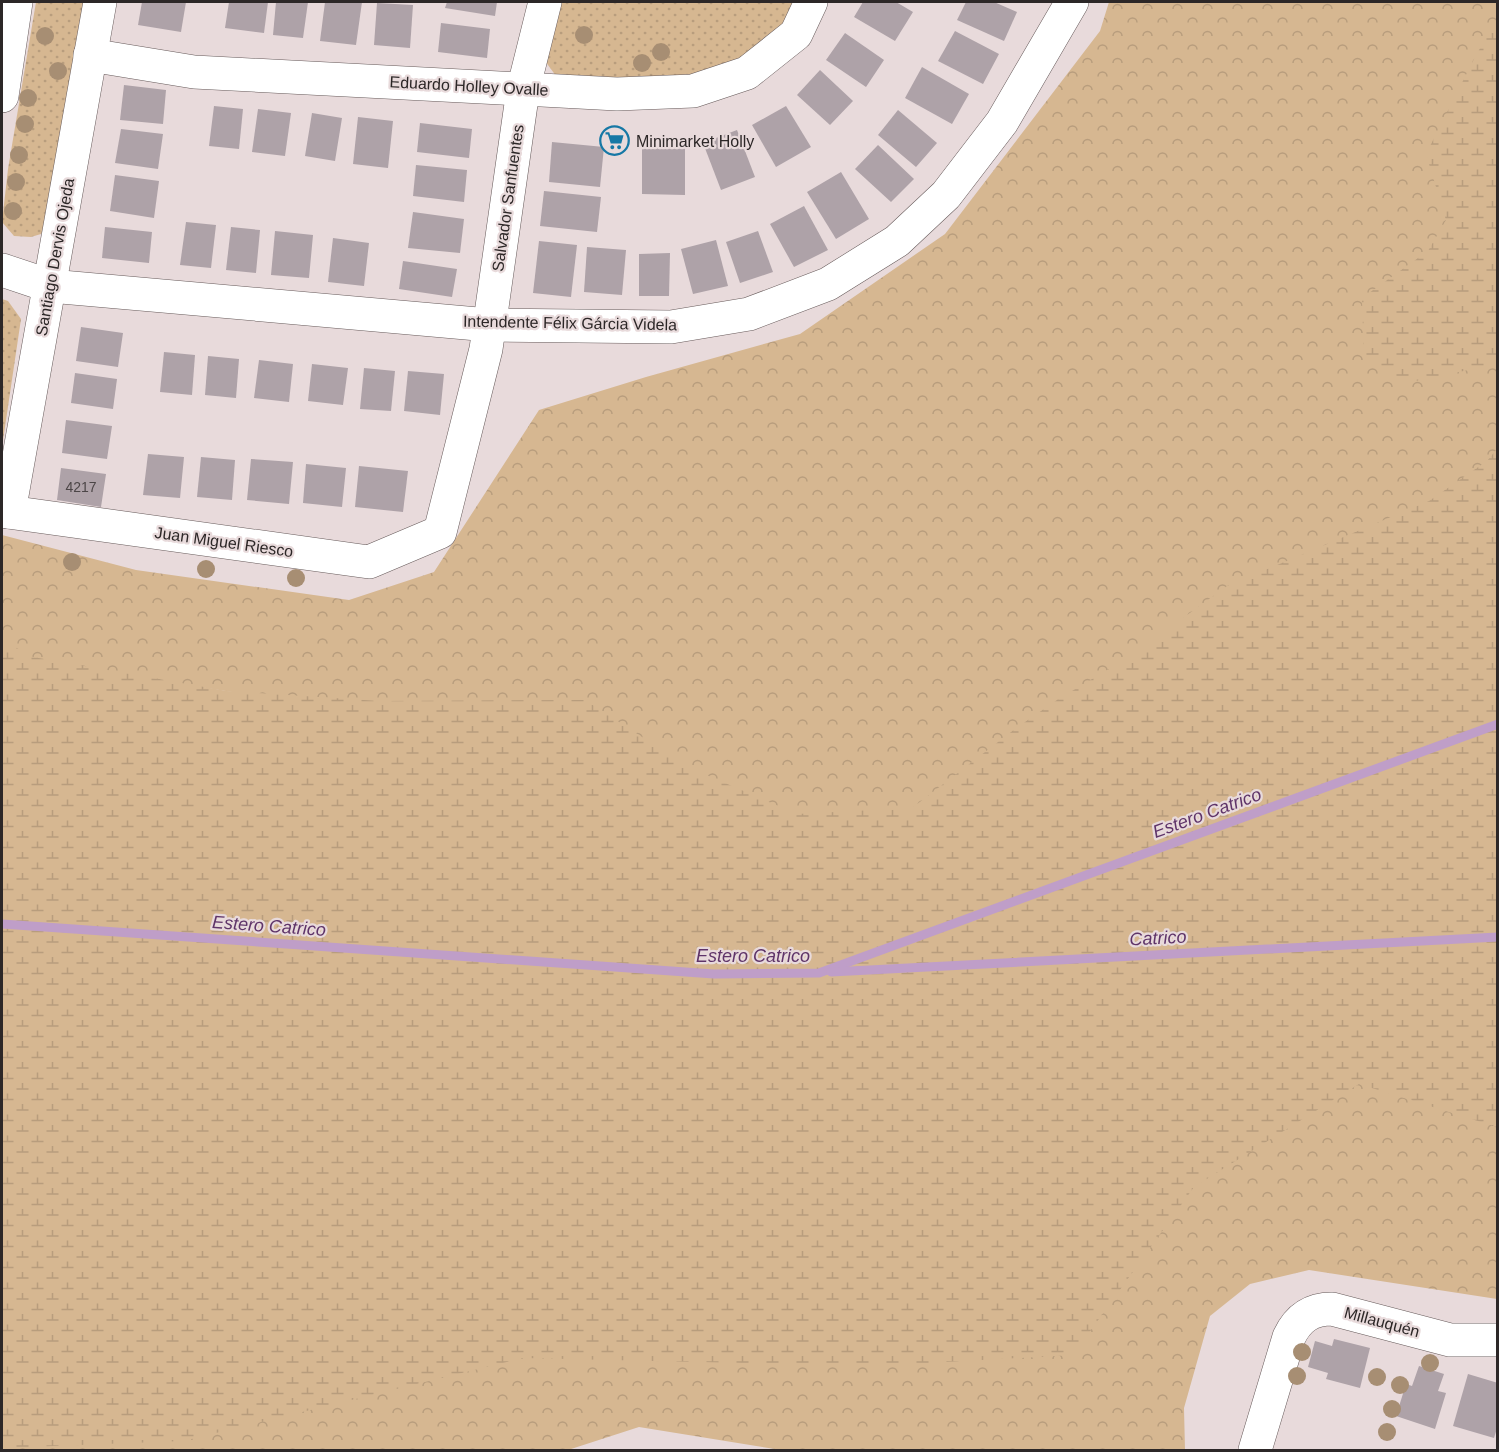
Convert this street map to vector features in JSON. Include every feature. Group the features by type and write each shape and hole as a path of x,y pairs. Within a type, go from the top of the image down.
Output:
{"street":[{"path":"2,96 16,2"},
{"name":"Santiago Dervis Ojeda","path":"5,511 50,286 99,2"},
{"name":"Salvador Sanfuentes","path":"440,532 486,349 523,90 545,2"},
{"name":"Eduardo Holley Ovalle","path":"90,55 194,72 618,94 693,91 747,73 796,34 811,2"},
{"name":"Intendente Félix Gárcia Videla","path":"2,270 50,286 489,325 671,327 749,314 828,284 897,241 946,195 1002,122 1072,2"},
{"name":"Juan Miguel Riesco","path":"5,511 369,562 440,532"},
{"name":"Millauquén","path":"1255,1450 1289,1337 1298,1322 1314,1311 1332,1309 1450,1340 1497,1340"}],"green space":[{"path":"36,2 85,2 48,222 41,234 31,237 14,236 2,222 8,169"},
{"path":"561,2 802,2 759,55 705,81 559,80 545,61"},
{"path":"1109,2 1497,2 1497,470 917,822 795,829 378,715 2,656 2,535 136,570 349,600 434,572 539,410 800,334 945,234 1100,31"},
{"path":"1497,18 1497,364 1411,382 1364,364 1362,298 1428,251 1446,220 1426,154"},
{"path":"2,299 8,301 21,319 2,447"},
{"path":"1497,449 1497,1127 1359,1084 1194,1187 1073,1355 874,1366 523,1358 183,1441 2,1448 2,640 33,657 227,691 379,701 585,700 690,768 797,814 912,808 1015,729 1057,700 1132,655 1227,586 1429,501 1487,461"},
{"path":"1358,1073 1497,1117 1497,1299 1309,1270 1250,1284 1210,1316 1184,1408 1185,1450 781,1450 639,1427 568,1450 2,1450 2,1437 1187,1179"}],"building":[{"path":"142,2 186,2 181,32 138,25"},
{"path":"229,2 268,2 264,33 225,28"},
{"path":"276,2 308,2 303,38 273,35"},
{"path":"325,2 362,2 356,45 320,41"},
{"path":"447,2 497,2 495,16 445,8"},
{"path":"863,2 896,2 913,12 895,41 854,17"},
{"path":"966,2 994,2 1017,12 1004,41 957,20"},
{"path":"377,3 413,5 410,48 374,45"},
{"path":"441,23 490,29 487,58 438,52"},
{"path":"955,31 999,54 983,84 938,61"},
{"path":"845,33 884,60 866,87 826,60"},
{"path":"922,67 969,94 952,124 905,98"},
{"path":"820,70 853,101 830,125 797,95"},
{"path":"124,85 166,90 163,124 120,120"},
{"path":"214,106 243,109 239,149 209,146"},
{"path":"786,106 811,147 776,167 752,125"},
{"path":"258,109 291,113 285,156 252,152"},
{"path":"898,110 937,143 916,167 878,135"},
{"path":"312,113 342,118 335,161 305,156"},
{"path":"358,117 393,121 388,168 353,164"},
{"path":"420,123 472,129 469,158 417,152"},
{"path":"121,129 163,134 158,169 115,163"},
{"path":"737,130 755,177 721,190 703,143"},
{"path":"642,141 685,141 685,195 642,194"},
{"path":"552,142 604,147 600,187 549,182"},
{"path":"878,145 914,179 891,202 855,169"},
{"path":"416,165 467,170 464,202 413,196"},
{"path":"841,172 869,219 836,239 807,192"},
{"path":"115,175 159,181 154,218 110,211"},
{"path":"544,191 601,197 597,232 540,226"},
{"path":"804,206 828,250 794,267 770,224"},
{"path":"413,212 464,219 460,253 408,248"},
{"path":"186,222 216,225 211,268 180,265"},
{"path":"105,227 152,232 149,263 102,258"},
{"path":"231,227 260,230 256,273 226,270"},
{"path":"275,231 313,235 309,278 271,275"},
{"path":"758,231 773,272 740,283 726,242"},
{"path":"333,238 369,243 364,286 328,282"},
{"path":"716,240 728,286 693,294 681,249"},
{"path":"539,241 577,245 571,297 533,293"},
{"path":"587,247 626,250 622,295 584,292"},
{"path":"670,253 669,296 639,296 639,254"},
{"path":"403,261 457,269 452,297 399,289"},
{"path":"81,327 123,333 118,367 76,361"},
{"path":"164,352 195,355 192,395 160,392"},
{"path":"208,356 239,359 236,398 205,395"},
{"path":"259,360 293,364 289,402 254,398"},
{"path":"312,364 348,368 343,405 308,401"},
{"path":"364,368 395,371 391,411 360,409"},
{"path":"408,371 444,374 440,415 404,411"},
{"path":"75,373 117,379 113,409 71,403"},
{"path":"66,420 112,426 107,459 62,453"},
{"path":"148,454 184,457 180,498 143,495"},
{"path":"201,457 235,460 232,500 197,497"},
{"path":"251,459 293,462 289,504 247,500"},
{"path":"306,464 346,468 342,507 303,503"},
{"path":"359,466 408,471 403,512 355,507"},
{"path":"61,468 106,474 101,507 57,500"},
{"path":"1334,1339 1370,1348 1360,1388 1326,1379 1328,1373 1308,1367 1315,1341 1332,1346"},
{"path":"1419,1366 1444,1374 1438,1391 1446,1393 1435,1429 1396,1416 1406,1384 1412,1386"},
{"path":"1468,1374 1498,1383 1498,1425 1494,1438 1453,1426"}],"waterway":[{"name":"Estero Catrico","path":"2,924 714,974 819,973 1498,724"},
{"name":"Catrico","path":"831,972 1498,937"}],"place":[{"name":"Minimarket Holly","path":"615,141"}]}
